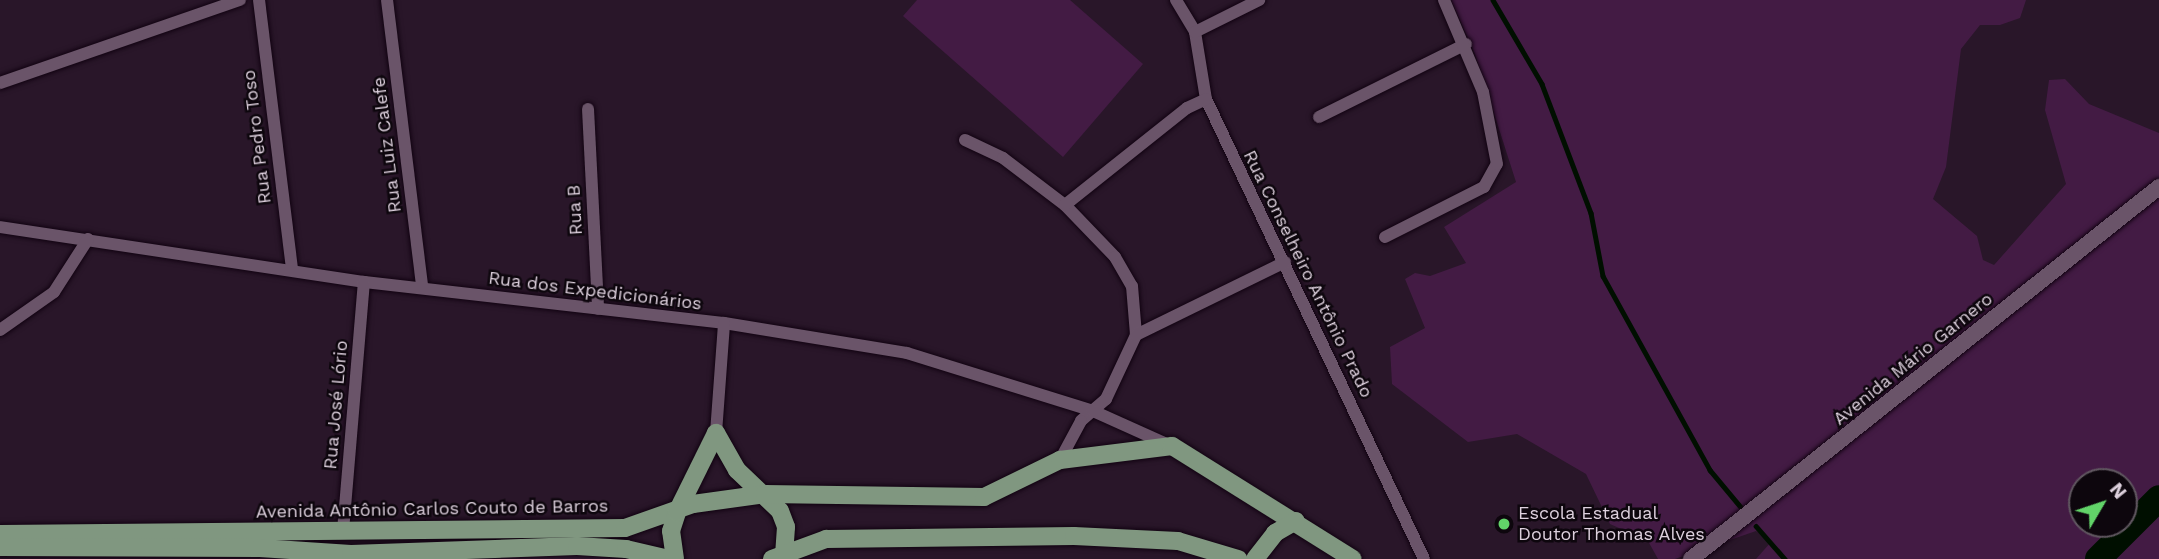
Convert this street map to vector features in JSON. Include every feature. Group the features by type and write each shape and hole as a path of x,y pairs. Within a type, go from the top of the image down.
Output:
{"main road":[{"name":"Avenida Mário Garnero","path":"1691,559 2159,187"},
{"path":"716,433 737,470 780,511 786,527 781,557"},
{"path":"675,559 671,531 677,512 716,433"},
{"name":"Avenida Antônio Carlos Couto de Barros","path":"0,534 625,528 711,500 765,494 984,497 1060,460 1172,446"},
{"path":"1172,446 1353,559"},
{"path":"1255,559 1275,533 1296,521"},
{"path":"781,557 826,539 1074,536 1178,541 1238,559"},
{"name":"Avenida Antônio Carlos Couto de Barros","path":"0,547 213,554 351,554 578,546 626,549 669,559"}],"street":[{"path":"0,83 240,0"},
{"name":"Rua Pedro Toso","path":"259,0 292,269"},
{"name":"Rua Luiz Calefe","path":"387,0 422,287"},
{"name":"Rua Conselheiro Antônio Prado","path":"1176,0 1195,32 1206,99 1424,559"},
{"path":"1195,32 1259,0"},
{"path":"1385,237 1492,179 1495,152 1483,92 1466,44 1444,0"},
{"path":"1319,117 1466,44"},
{"path":"1065,205 1186,108 1206,99"},
{"name":"Rua B","path":"588,109 598,309"},
{"path":"965,140 1003,158 1065,205 1115,257 1132,286 1136,335 1106,399 1072,433 1060,460"},
{"name":"Rua dos Expedicionários","path":"0,227 364,282 724,323 907,353 1093,411 1172,446"},
{"path":"0,330 54,292 88,239"},
{"path":"1136,335 1285,262"},
{"name":"Rua José Lório","path":"344,531 364,282"},
{"path":"716,433 724,323"}],"shaded area":[{"path":"917,0 1070,0 1143,64 1063,157 903,16"},
{"path":"1451,0 2026,0 2020,18 2000,25 1980,25 1961,49 1946,167 1933,199 1977,236 1983,260 1994,265 2066,184 2045,110 2049,80 2065,79 2089,104 2159,133 2159,559 1756,559 1771,542 1756,531 1675,559 1658,559 1648,541 1610,524 1586,474 1517,434 1468,442 1392,384 1390,347 1425,328 1405,279 1415,273 1430,276 1466,263 1444,227 1516,182 1475,54"},
{"path":"548,552 619,559 259,559 263,553"}],"waterway":[{"path":"1493,0 1542,84 1591,213 1603,276 1710,470 1740,506"},
{"path":"2098,559 2159,498"},
{"path":"1756,526 1785,559"}],"place":[{"name":"Escola Estadual Doutor Thomas Alves","path":"1504,524"}]}
